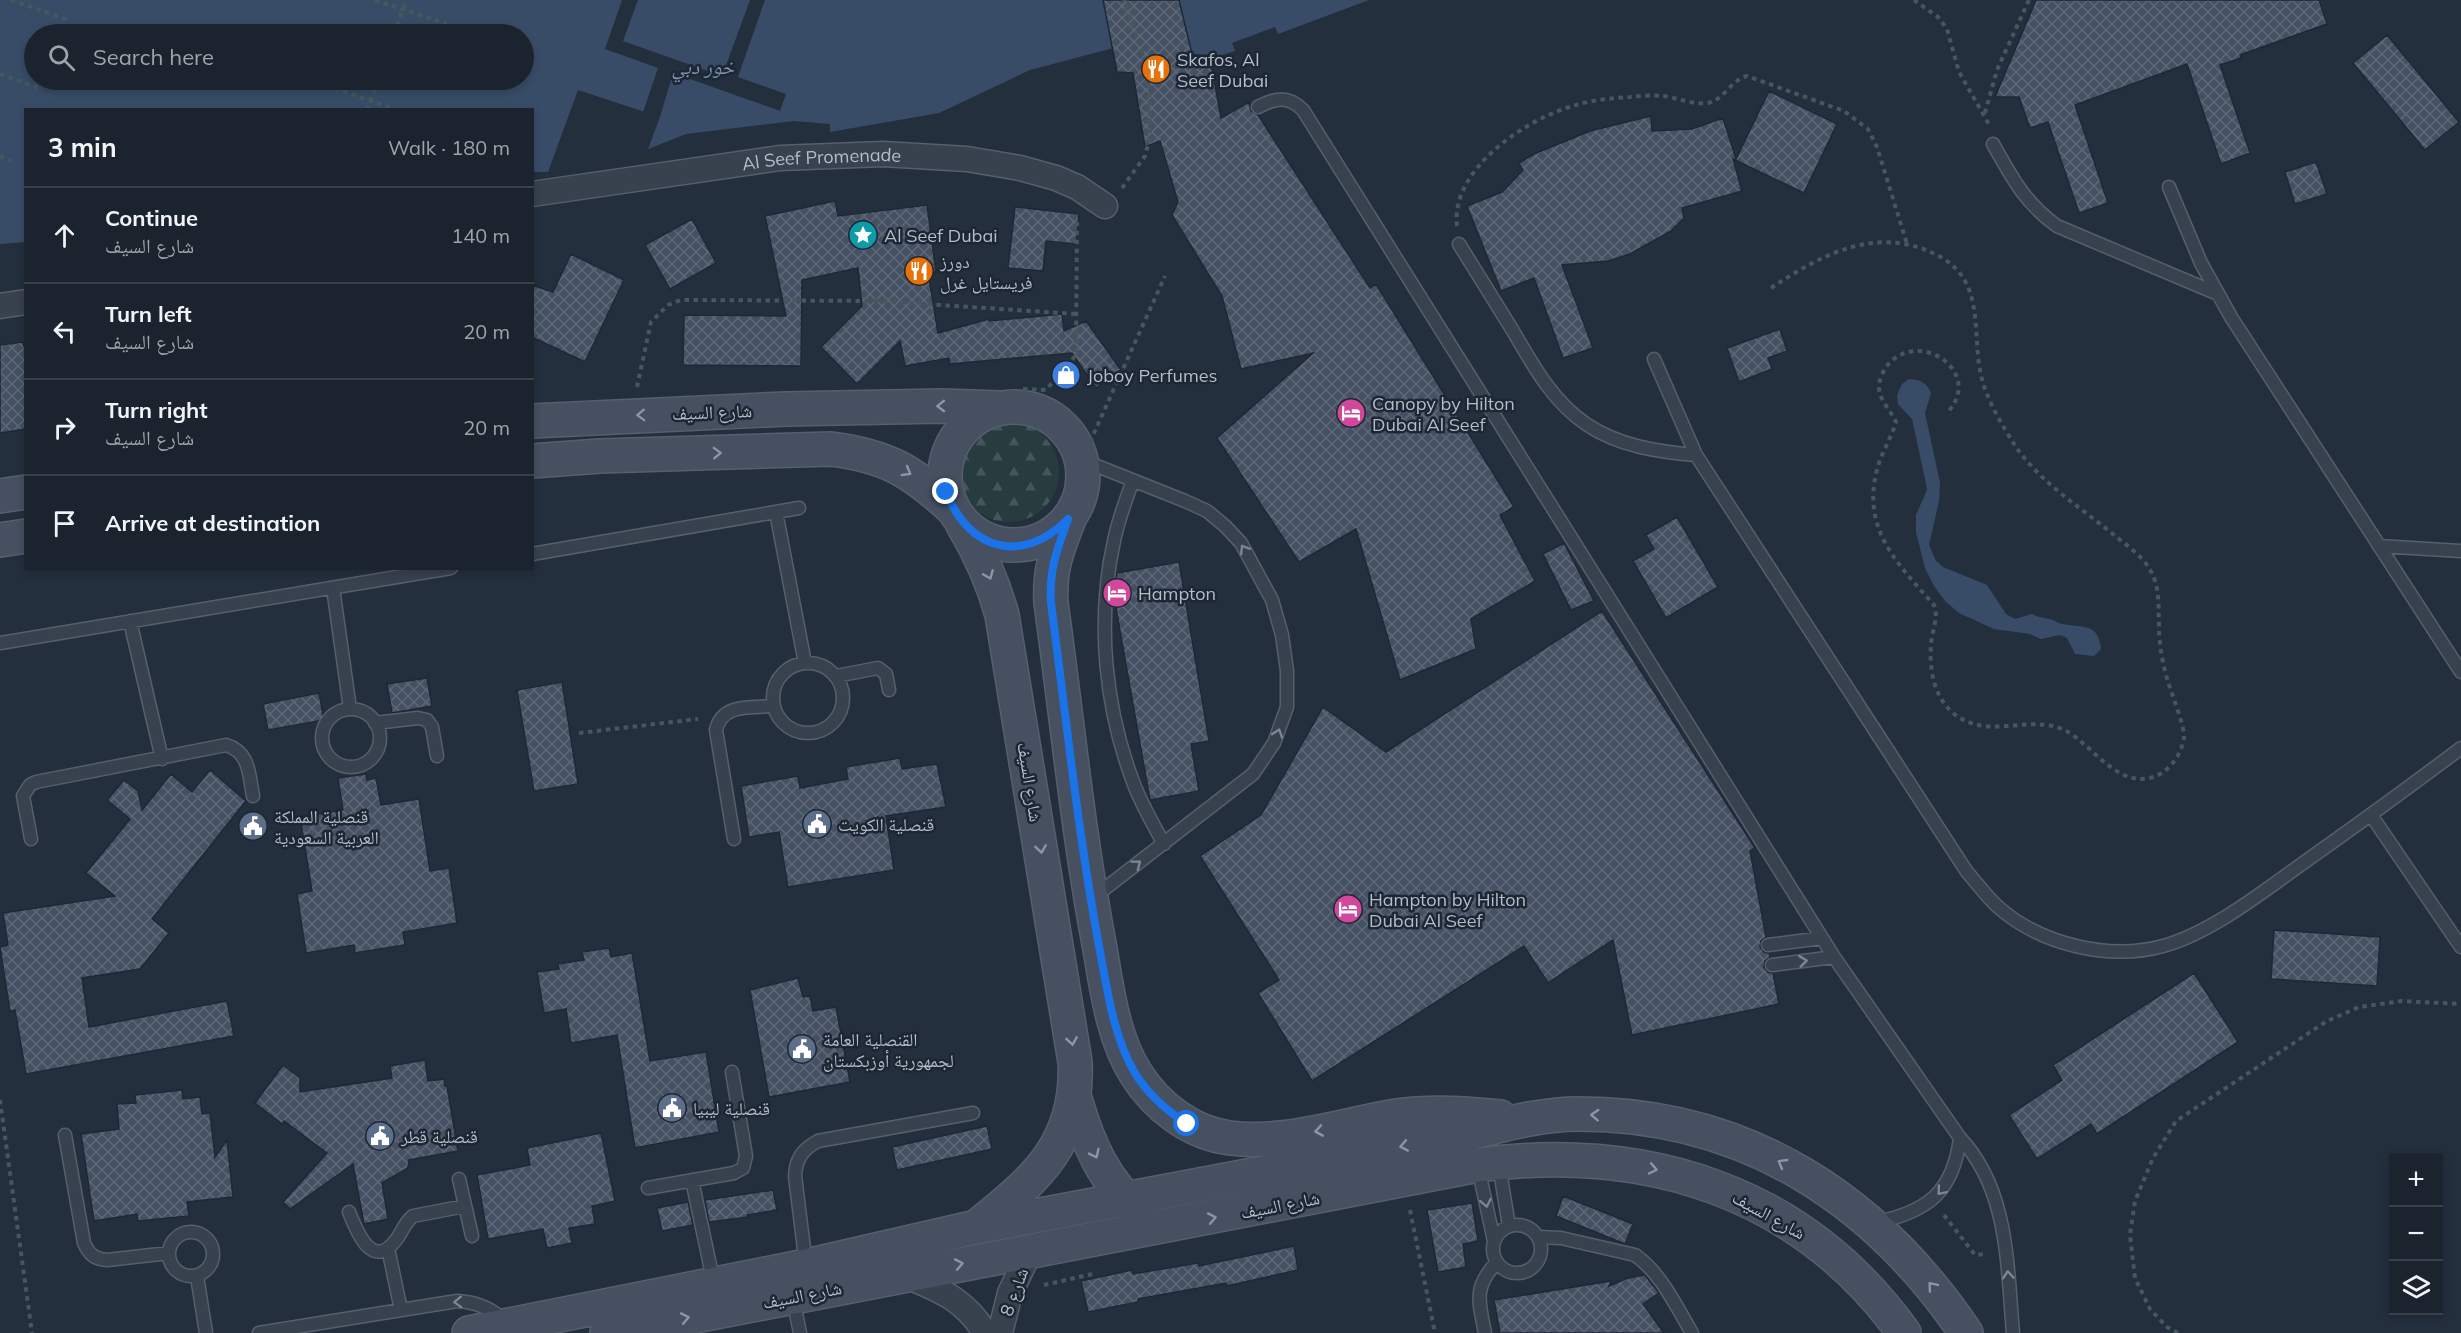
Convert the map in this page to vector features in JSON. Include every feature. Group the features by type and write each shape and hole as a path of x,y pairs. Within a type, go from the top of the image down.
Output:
{"main road":[{"name":"شارع السيف","path":"1011,398 1017,406 1051,417 1070,436 1082,460 1083,481 1079,501 1068,519 1053,558 1049,581 1090,900 1110,1002 1123,1046 1134,1072 1149,1093 1166,1110 1187,1124 1207,1133 1229,1138 1252,1139 1306,1133 1399,1116 1429,1113 1460,1113 1522,1119"},
{"name":"شارع السيف","path":"534,421 942,406 1011,398"},
{"name":"شارع السيف","path":"976,1227 1019,1192 1046,1163 1067,1125 1075,1099 1075,1062 1002,615 995,589 985,567 946,492 947,456 955,439 967,425 982,414 1011,398"},
{"name":"شارع السيف","path":"534,461 600,456 831,449 859,453 885,461 910,473 975,534 991,542 1016,545 1042,540 1068,519"},
{"path":"0,496 24,492"},
{"path":"0,540 24,536"},
{"path":"1075,1099 1090,1144 1112,1183 1127,1200 1154,1220 1170,1226"},
{"name":"شارع السيف","path":"470,1333 806,1266 976,1227 1449,1138 1522,1119 1577,1114 1627,1116 1677,1125 1726,1138 1774,1158 1809,1178 1873,1223 1911,1260 1942,1296 1966,1333"},
{"name":"شارع السيف","path":"607,1333 1488,1164 1576,1159 1622,1163 1668,1172 1713,1186 1755,1204 1796,1227 1840,1260 1876,1297 1904,1333"}],"street":[{"name":"Al Seef Promenade","path":"534,194 780,158 883,154 967,159 1020,168 1056,178 1077,187 1105,206"},
{"path":"0,306 24,302"},
{"name":"شارع 8","path":"1000,1333 1010,1293 1030,1251"},
{"name":"شارع 8","path":"904,1275 935,1288 965,1306 985,1333"}],"lane":[{"path":"1258,107 1274,99 1282,98 1290,100 1303,110 1834,957 1960,1138 1975,1153 1985,1172 1999,1212 2006,1252 2013,1333"},
{"path":"1994,144 2026,199 2040,214 2057,226 2218,294"},
{"path":"2169,187 2186,230 2218,294 2245,340 2461,672"},
{"path":"1459,244 1543,380 1563,405 1587,425 1615,439 1668,453 1696,455"},
{"path":"1654,359 1696,455 1967,872 1998,907 2037,933 2081,948 2127,952 2163,946 2194,934 2371,815 2461,748"},
{"path":"1082,460 1207,511 1225,525 1241,543 1272,600 1282,635 1287,671 1287,707 1274,743 1253,774 1090,900"},
{"path":"1132,480 1114,541 1105,603 1106,666 1116,728 1135,788 1164,844"},
{"path":"534,554 799,508"},
{"path":"777,512 805,663"},
{"path":"2379,546 2461,551"},
{"path":"0,643 439,570"},
{"path":"333,588 350,709"},
{"path":"130,621 162,759"},
{"path":"805,663 827,668 836,676 842,687 843,698 841,709 828,728 806,734 794,732 784,726 772,706 772,694 780,677 793,666 805,663"},
{"path":"836,676 878,668 886,674 890,690"},
{"path":"734,839 716,730 722,716 734,709 772,706"},
{"path":"350,709 368,715 375,723 380,742 377,752 370,760 352,768 333,762 326,754 321,734 331,717 350,709"},
{"path":"375,723 418,718 427,720 432,727 437,756"},
{"path":"31,839 23,796 30,785 226,745 235,748 246,759 253,796"},
{"path":"2371,815 2461,947"},
{"path":"1768,945 1822,938"},
{"path":"1772,965 1834,957"},
{"path":"648,1188 739,1172 746,1163 732,1072"},
{"path":"806,1266 795,1164 800,1154 808,1146 818,1141 973,1113"},
{"path":"65,1135 87,1251 92,1256 106,1260 169,1253"},
{"path":"1873,1223 1915,1212 1933,1200 1949,1182 1958,1160 1960,1138"},
{"path":"1488,1164 1509,1226"},
{"path":"1488,1164 1494,1241 1492,1252 1496,1263 1504,1270 1514,1274 1525,1273 1534,1267 1540,1258 1541,1247 1538,1237 1530,1229 1520,1225 1509,1226 1500,1232 1494,1241"},
{"path":"459,1179 472,1236"},
{"path":"692,1180 714,1285"},
{"path":"349,1212 361,1239 367,1246 379,1251 388,1248 397,1239 406,1221 413,1216 465,1206"},
{"path":"193,1232 202,1234 213,1248 213,1257 204,1272 197,1276 180,1274 174,1268 169,1253 177,1237 193,1232"},
{"path":"1538,1237 1561,1238 1635,1255 1656,1275 1692,1333"},
{"path":"388,1248 400,1310"},
{"path":"1485,1333 1478,1297 1479,1287 1487,1272 1496,1263"},
{"path":"197,1276 206,1333"},
{"path":"792,1296 800,1333"},
{"path":"259,1333 457,1301 471,1302 486,1307 499,1315 509,1326"}],"path":[{"path":"11,0 68,20"},
{"path":"375,0 447,24"},
{"path":"398,24 406,0"},
{"path":"1105,206 1133,175 1145,156 1150,136 1150,101 1146,64 1124,0"},
{"path":"1914,0 1938,17 1947,29 1959,72 1985,114 1991,127 1994,144"},
{"path":"1985,114 1997,70 2029,0"},
{"path":"0,74 24,83"},
{"path":"1459,244 1456,216 1462,188 1488,155 1522,129 1575,105 1629,97 1661,96 1709,103 1720,97 1738,78 1747,76 1844,111 1868,129 1877,147 1907,244"},
{"path":"341,90 391,108"},
{"path":"368,108 374,90"},
{"path":"0,156 11,161"},
{"path":"1011,398 1046,390 1076,356 1077,187"},
{"path":"1771,288 1804,267 1848,246 1881,243 1907,244 1937,255 1954,267 1967,284 1976,310 1976,349 1981,378 1989,398 2016,446 2032,467 2051,485 2144,562 2156,582 2160,604 2159,627 2164,667 2185,733 2181,753 2162,773 2148,779 2134,778 2110,767 2078,738 2054,727 2045,725 1989,728 1968,723 1954,715 1940,699 1932,677 1931,644 1936,611 1934,605 1907,576 1882,537 1873,503 1873,485 1877,468 1896,422 1883,401 1879,386 1882,373 1890,362 1902,354 1914,351 1929,352 1941,357 1956,375 1959,386 1958,396 1947,413"},
{"path":"1082,460 1165,276"},
{"path":"630,416 651,322 668,305 681,300 879,301 1076,314"},
{"path":"579,733 722,716"},
{"path":"2178,1333 2167,1327 2150,1308 2135,1278 2130,1234 2135,1201 2153,1158 2176,1121 2327,1021 2359,1007 2402,1001 2461,1004"},
{"path":"0,1100 32,1333"},
{"path":"1404,1180 1435,1333"},
{"path":"1010,1293 1101,1272"}],"green space":[{"path":"1009,422 1028,426 1044,437 1055,453 1059,472 1055,491 1044,507 1028,518 1009,522 990,518 974,507 963,491 959,472 963,453 974,437 990,426"}],"water":[{"name":"خور دبي","path":"0,0 1369,0 1278,34 1275,27 1232,43 1235,51 1219,56 1117,47 1030,70 939,113 830,132 830,124 794,121 686,134 648,149 660,117 578,90 548,172 534,172 534,108 24,108 24,242 0,244"},
{"path":"1909,379 1923,382 1931,393 1925,413 1940,483 1939,501 1929,545 1936,561 1943,567 1987,585 2006,614 2015,619 2032,614 2061,624 2089,628 2100,641 2101,649 2094,656 2075,654 2067,638 2060,635 2041,639 2030,634 1994,629 1959,613 1945,601 1934,586 1925,568 1916,532 1916,515 1927,490 1924,474 1912,419 1898,404 1897,395 1902,384"}],"pier":[{"path":"622,0 638,0 623,41 722,76 750,0 765,0 738,77 786,94 780,111 673,73 660,117 643,112 658,68 605,49"}],"building":[{"name":"Canopy by Hilton Dubai Al Seef","path":"1103,0 1179,0 1194,62 1211,63 1221,118 1249,102 1251,111 1258,115 1370,288 1376,284 1514,507 1500,515 1535,581 1471,619 1476,649 1400,680 1356,529 1299,562 1217,438 1313,353 1241,369 1222,296 1172,215 1178,202 1160,141 1145,147 1133,73 1117,72"},
{"path":"2036,0 2319,0 2327,24 2240,55 2241,58 2220,65 2250,153 2221,164 2187,64 2075,105 2108,203 2079,213 2048,122 2030,128 2019,97 1995,97"},
{"path":"2387,35 2459,122 2425,150 2353,63"},
{"path":"1769,91 1837,124 1804,193 1733,159 1742,191 1682,208 1684,218 1671,231 1630,254 1608,261 1562,265 1593,348 1563,358 1534,278 1501,291 1467,206 1502,192 1523,170 1519,163 1534,154 1590,131 1651,116 1652,131 1692,129 1723,118 1736,159"},
{"path":"2316,162 2327,194 2295,204 2285,172"},
{"path":"835,201 838,216 927,205 936,272 928,272 938,333 989,319 989,321 1062,314 1064,331 1086,321 1121,370 1096,388 1072,353 950,364 949,358 905,366 900,341 857,384 821,347 862,306 858,268 802,280 801,366 683,365 684,315 786,316 765,216"},
{"path":"1015,207 1079,214 1076,244 1046,241 1043,271 1008,268"},
{"path":"692,219 716,263 670,289 645,245"},
{"path":"571,254 624,280 585,362 534,338 534,286 553,292"},
{"path":"1780,329 1787,351 1768,358 1772,369 1739,382 1727,348"},
{"path":"23,342 24,429 0,433 0,345"},
{"path":"1677,517 1718,587 1666,618 1633,561 1654,549 1646,535"},
{"path":"1564,543 1594,601 1571,610 1543,554"},
{"path":"1179,562 1209,741 1191,744 1199,791 1150,800 1114,597 1117,573"},
{"path":"1602,611 1755,848 1750,851 1766,937 1761,941 1760,947 1764,952 1769,953 1770,957 1765,961 1764,967 1768,972 1773,973 1779,1004 1632,1035 1613,940 1548,983 1524,946 1312,1081 1258,993 1279,980 1200,856 1261,815 1323,707 1386,752"},
{"path":"427,678 432,706 392,713 387,684"},
{"path":"562,682 578,784 534,791 517,690"},
{"path":"319,693 324,720 268,730 263,704"},
{"name":"قنصلية الكويت","path":"900,758 902,769 937,764 946,807 886,816 894,870 788,887 779,832 749,837 741,786 798,776 800,788 848,779 846,767"},
{"path":"210,770 246,801 152,919 169,933 140,969 82,978 89,1027 227,1001 234,1036 26,1074 15,1010 10,1011 0,947 8,945 3,913 115,896 86,873 130,819 107,800 124,780 138,791 142,810 171,774 192,792"},
{"path":"366,774 367,780 376,778 381,805 419,799 430,871 449,868 457,923 403,932 405,945 355,953 354,945 306,953 297,894 312,891 300,817 343,810 338,778"},
{"path":"2274,930 2380,937 2377,986 2271,979"},
{"path":"609,948 611,957 632,953 650,1061 706,1052 719,1132 635,1148 617,1035 571,1043 566,1009 544,1013 537,972 559,969 558,964 584,960 582,952"},
{"path":"2194,973 2238,1042 2097,1134 2091,1124 2037,1159 2009,1115 2062,1080 2053,1065"},
{"name":"القنصلية العامة لجمهورية أوزبكستان","path":"798,978 803,997 810,996 813,1011 836,1007 850,1082 769,1097 750,990"},
{"name":"قنصلية قطر","path":"425,1060 428,1081 444,1079 445,1086 447,1086 458,1151 409,1160 408,1168 382,1183 388,1219 364,1224 353,1164 290,1209 283,1202 327,1153 284,1121 282,1124 255,1103 283,1065 300,1078 300,1092 392,1078 390,1066"},
{"path":"182,1090 183,1099 200,1097 202,1114 210,1113 215,1157 227,1140 233,1197 187,1202 189,1216 138,1221 137,1214 94,1221 81,1134 119,1129 117,1104 136,1103 135,1095"},
{"path":"987,1126 992,1149 897,1170 892,1147"},
{"path":"601,1133 615,1201 592,1206 595,1224 569,1228 572,1243 547,1248 543,1229 488,1239 477,1175 530,1165 527,1148"},
{"path":"773,1190 777,1210 747,1215 748,1217 709,1222 705,1200"},
{"path":"1563,1196 1633,1224 1625,1244 1556,1216"},
{"path":"688,1202 693,1225 662,1231 657,1208"},
{"path":"1472,1203 1478,1241 1463,1244 1466,1267 1438,1272 1427,1210"},
{"path":"1294,1246 1298,1270 1227,1286 1226,1283 1138,1299 1138,1302 1088,1312 1081,1281 1132,1270 1133,1274 1198,1263 1199,1266"},
{"path":"1645,1275 1659,1293 1643,1304 1664,1333 1500,1333 1494,1300 1611,1281 1609,1286 1628,1278"}],"place":[{"name":"Skafos, Al Seef Dubai","path":"1156,69"},
{"name":"Al Seef Dubai","path":"863,235"},
{"name":"دورز فريستايل غرل","path":"919,271"},
{"name":"Joboy Perfumes","path":"1066,375"},
{"name":"Canopy by Hilton Dubai Al Seef","path":"1351,413"},
{"name":"Hampton","path":"1117,593"},
{"name":"قنصلية الكويت","path":"817,824"},
{"name":"قنصلية المملكة العربية السعودية","path":"253,826"},
{"name":"Hampton by Hilton Dubai Al Seef","path":"1348,909"},
{"name":"القنصلية العامة لجمهورية أوزبكستان","path":"802,1049"},
{"name":"قنصلية ليبيا","path":"672,1108"},
{"name":"قنصلية قطر","path":"380,1136"}],"route":[{"path":"946,492 962,523 975,534 991,542 1008,546 1025,545 1042,540 1068,519 1053,558 1049,581 1090,900 1110,1002 1123,1046 1134,1072 1149,1093 1166,1110 1187,1124"}]}
